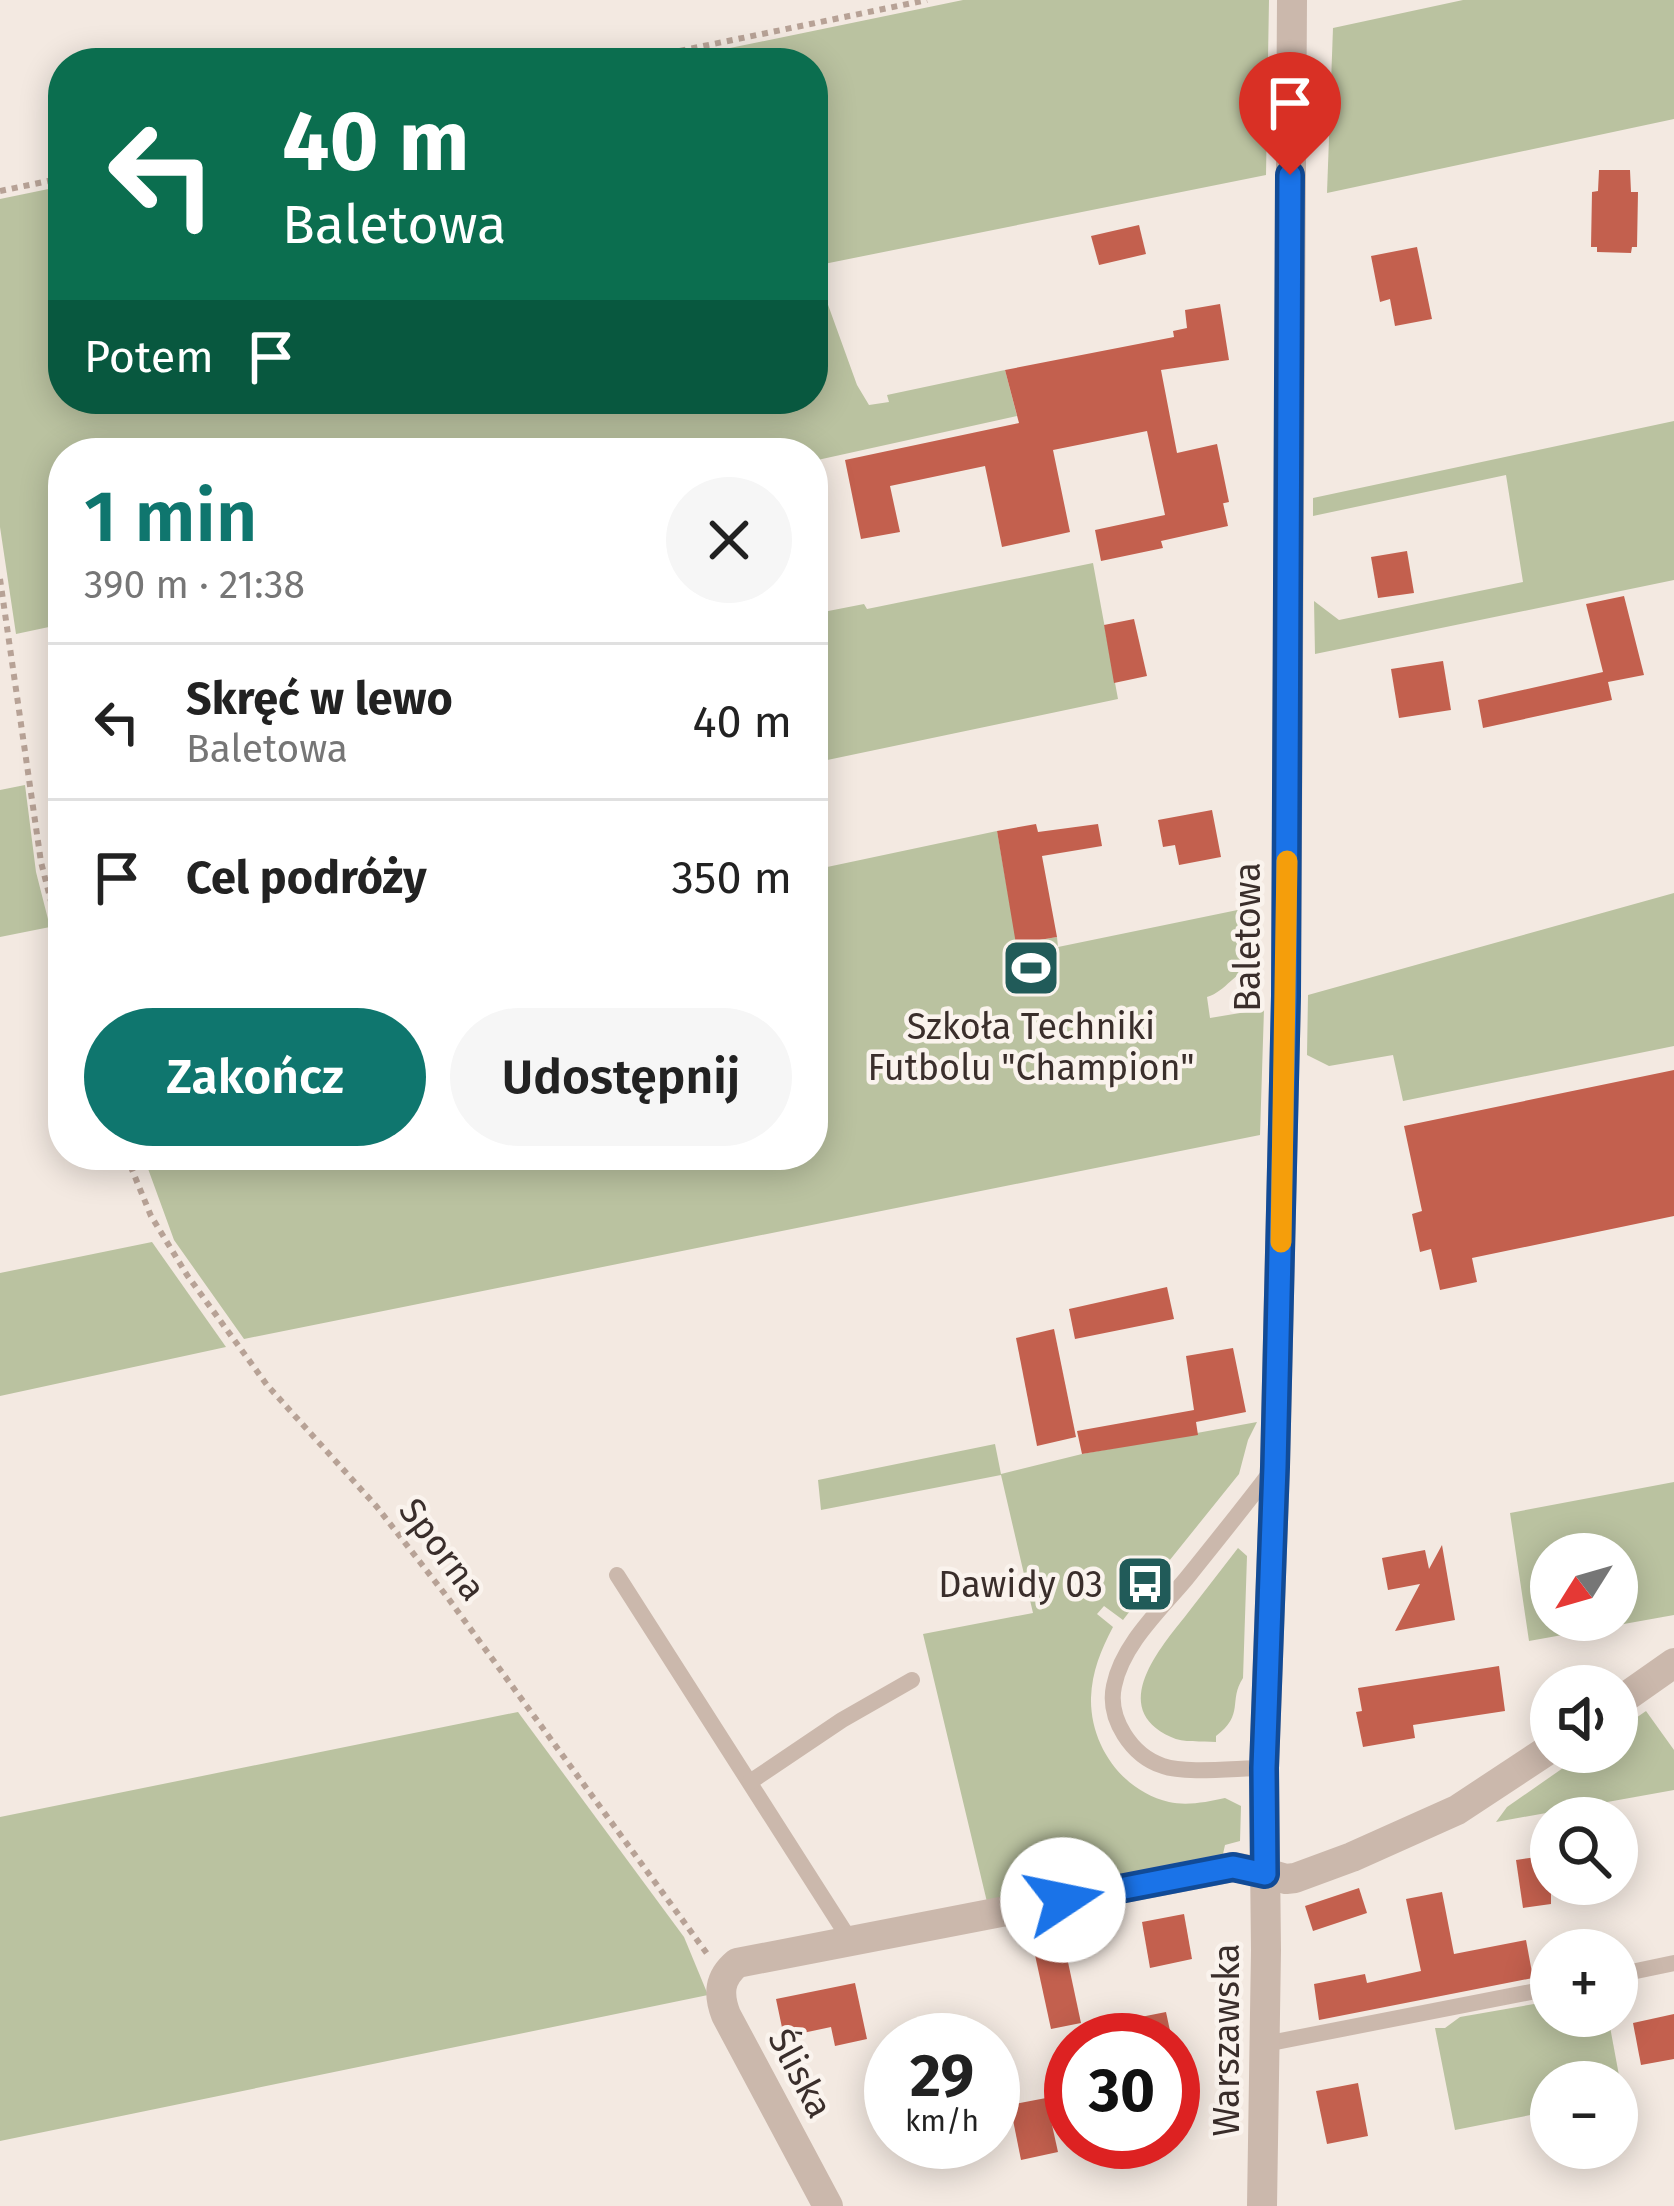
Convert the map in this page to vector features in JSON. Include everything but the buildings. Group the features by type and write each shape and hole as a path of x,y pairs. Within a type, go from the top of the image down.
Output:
{"street":[{"name":"Baletowa","path":"1265,1874 1286,996 1292,0"},
{"path":"1638,1688 1674,1663"},
{"path":"726,1972 748,1960 1233,1867 1295,1878 1476,1800 1530,1763"},
{"name":"Warszawska","path":"1262,2206 1265,1874"},
{"name":"Śliska","path":"726,1972 721,1992 726,2015 828,2206"}],"lane":[{"path":"1264,1768 1177,1770 1159,1765 1125,1737 1115,1715 1113,1688 1127,1652 1275,1467"},
{"path":"617,1575 850,1940"},
{"path":"750,1782 842,1720 913,1680"},
{"path":"1638,1971 1674,1963"},
{"path":"1265,2044 1530,1992"}],"path":[{"path":"694,48 927,0"},
{"path":"0,191 48,181"},
{"path":"0,579 48,892"},
{"name":"Sporna","path":"132,1170 151,1216 175,1255 267,1385 377,1507 699,1946 726,1972"}],"green space":[{"path":"963,0 1269,0 1266,175 828,263 828,48 730,48"},
{"path":"1463,0 1674,0 1674,119 1327,193 1333,28"},
{"path":"48,189 48,414 828,414 828,305 869,405 889,402 887,395 1005,370 1017,416 828,458 828,438 48,438 48,627 16,634 0,527 0,199"},
{"path":"1674,421 1674,580 1315,654 1314,601 1339,620 1523,582 1506,475 1313,516 1313,498"},
{"path":"1093,563 1118,699 828,760 828,611 864,604 867,609"},
{"path":"25,785 48,927 0,937 0,790"},
{"path":"997,831 1017,944 1057,937 1058,947 1257,906 1255,967 1207,997 1210,1018 1264,1009 1260,1135 244,1339 174,1240 148,1170 828,1170 828,867"},
{"path":"1674,893 1674,1046 1403,1101 1393,1055 1329,1066 1307,1055 1308,995"},
{"path":"152,1242 226,1347 0,1396 0,1273"},
{"path":"1257,1422 1239,1474 1161,1571 1153,1567 1133,1592 1140,1598 1123,1620 1104,1606 1097,1614 1113,1627 1098,1661 1091,1698 1096,1733 1123,1777 1169,1802 1225,1798 1241,1806 1240,1841 1225,1845 1223,1854 987,1902 923,1634 1033,1613 1001,1475 821,1510 818,1480 995,1444 1001,1474"},
{"path":"1674,1482 1674,1615 1638,1621 1638,1533 1530,1533 1529,1641 1510,1513"},
{"path":"1238,1548 1247,1556 1243,1678 1233,1714 1216,1742 1176,1739 1152,1725 1143,1710 1145,1677 1165,1643"},
{"path":"1646,1711 1674,1750 1674,1790 1635,1797 1530,1797 1530,1816 1496,1822 1507,1807 1556,1773 1638,1773 1638,1717"},
{"path":"518,1712 684,1937 708,1995 0,2141 0,1817"},
{"path":"1530,2005 1530,2037 1612,2037 1616,2061 1530,2061 1530,2115 1455,2130 1435,2028 1445,2028 1460,2017"}],"slow traffic":[{"path":"1281,1242 1287,861"}],"place":[{"name":"Szkoła Techniki Futbolu \"Champion\"","path":"1031,968"},
{"name":"Dawidy 03","path":"1145,1584"}],"route":[{"path":"1063,1900 1233,1867 1265,1874 1286,996 1290,175"}]}
